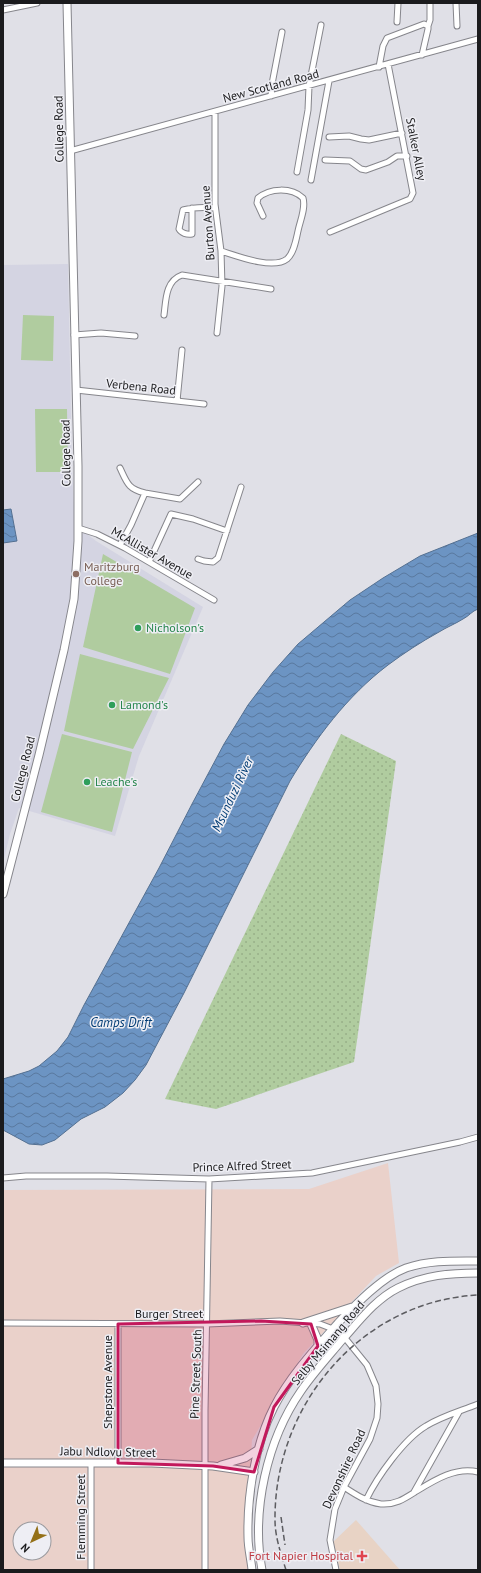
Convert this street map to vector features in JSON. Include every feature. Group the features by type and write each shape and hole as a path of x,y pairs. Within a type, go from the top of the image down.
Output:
{"street":[{"path":"3,10 38,3"},
{"name":"College Road","path":"3,894 39,755 68,632 75,588 78,528 67,3"},
{"path":"397,22 398,3"},
{"path":"422,55 430,20 430,3"},
{"path":"456,3 456,26"},
{"path":"379,67 382,46 386,38 424,24 428,26"},
{"path":"297,172 308,110 309,86 321,25"},
{"path":"272,96 272,84 282,32"},
{"name":"New Scotland Road","path":"70,152 478,40"},
{"name":"Stalker Alley","path":"330,232 410,199 414,193 388,64"},
{"path":"311,180 328,81"},
{"name":"Burton Avenue","path":"215,112 215,208 221,251 222,281 216,333"},
{"path":"328,137 349,136 369,140 402,133"},
{"path":"324,160 350,161 361,169 366,170 388,162 397,156 407,156"},
{"path":"221,251 270,264 286,259 292,252 295,243 304,208 303,198 293,191 286,190 263,193 258,198 257,203 263,216"},
{"path":"192,208 192,234 181,232 179,229 183,210 192,208 215,208"},
{"path":"164,315 169,285 175,278 185,275 271,288"},
{"path":"74,335 101,333 135,336"},
{"path":"177,401 182,350"},
{"name":"Verbena Road","path":"76,390 204,404"},
{"path":"120,468 125,480 132,489 145,493 180,499 198,482"},
{"path":"198,558 204,561 215,562 218,558 241,487"},
{"path":"120,545 131,525 145,493"},
{"path":"149,562 170,514 193,519 227,530"},
{"name":"McAllister Avenue","path":"78,528 97,534 120,545 214,600"},
{"name":"Prince Alfred Street","path":"3,1178 26,1176 107,1176 209,1179 324,1172 478,1137"},
{"name":"Pine Street South","path":"205,1570 205,1411 209,1179"},
{"name":"Selby Msimang Road","path":"252,1570 248,1539 248,1515 254,1472 266,1426 274,1407 291,1381 333,1329 382,1283 404,1269 438,1261 478,1261"},
{"name":"Selby Msimang Road","path":"262,1570 259,1542 259,1520 263,1485 270,1454 284,1420 300,1391 312,1375 345,1338 374,1306 386,1296 406,1284 437,1275 452,1273 478,1273"},
{"path":"318,1346 318,1340 307,1324 357,1305"},
{"name":"Burger Street","path":"3,1323 207,1324 261,1321 320,1324 333,1329"},
{"name":"Shepstone Avenue","path":"118,1324 118,1463"},
{"name":"Devonshire Road","path":"333,1329 345,1338 361,1356 370,1370 376,1386 378,1404 377,1418 370,1439 344,1487 335,1509 330,1540 336,1570"},
{"path":"366,1500 382,1472 412,1438 425,1426 478,1404"},
{"path":"414,1492 459,1412"},
{"name":"Jabu Ndlovu Street","path":"213,1466 244,1458 259,1449"},
{"name":"Jabu Ndlovu Street","path":"3,1463 118,1463 213,1466 254,1472"},
{"name":"Flemming Street","path":"91,1463 91,1570"},
{"path":"344,1487 366,1500 389,1504 398,1502 414,1492 453,1473 464,1470 478,1472"}],"highlighted area":[{"path":"261,1321 311,1324 318,1346 274,1407 254,1472 213,1466 118,1463 118,1324"}],"shaded area":[{"name":"Maritzburg College","path":"68,264 72,472 75,525 96,541 203,607 139,756 115,836 19,808 10,834 3,863 3,265"},
{"path":"388,1163 399,1263 376,1276 303,1354 252,1440 246,1531 251,1570 3,1570 3,1190 309,1189"},
{"name":"Fort Napier Hospital","path":"356,1520 400,1570 340,1570 333,1542"}],"green space":[{"path":"23,315 54,316 53,361 21,360"},
{"path":"35,409 67,409 68,472 36,472"},
{"name":"Nicholson's","path":"103,554 195,608 170,674 83,647"},
{"name":"Lamond's","path":"80,654 169,678 133,749 64,731"},
{"name":"Leache's","path":"62,734 132,752 112,832 41,812"},
{"path":"341,734 396,761 354,1062 216,1109 165,1099"}],"water":[{"path":"11,509 17,541 3,543 3,510"},
{"name":"Camps Drift","path":"478,533 478,609 419,644 388,665 359,690 333,718 290,781 184,993 146,1065 135,1080 123,1093 105,1107 81,1119 55,1140 42,1145 29,1144 3,1130 3,1079 29,1071 39,1066 57,1051 68,1037 224,744 248,705 273,672 298,644 350,600 420,556"}],"railway":[{"path":"286,1570 275,1526 279,1478 290,1437 308,1400 332,1367 362,1339 397,1317 436,1302 478,1295"},
{"path":"281,1517 285,1545"}],"place":[{"name":"Maritzburg College","path":"76,574"},
{"name":"Nicholson's","path":"138,628"},
{"name":"Lamond's","path":"112,705"},
{"name":"Leache's","path":"87,782"},
{"name":"Fort Napier Hospital","path":"362,1556"}],"water label":[{"name":"Msunduzi River","path":"232,794"}]}
